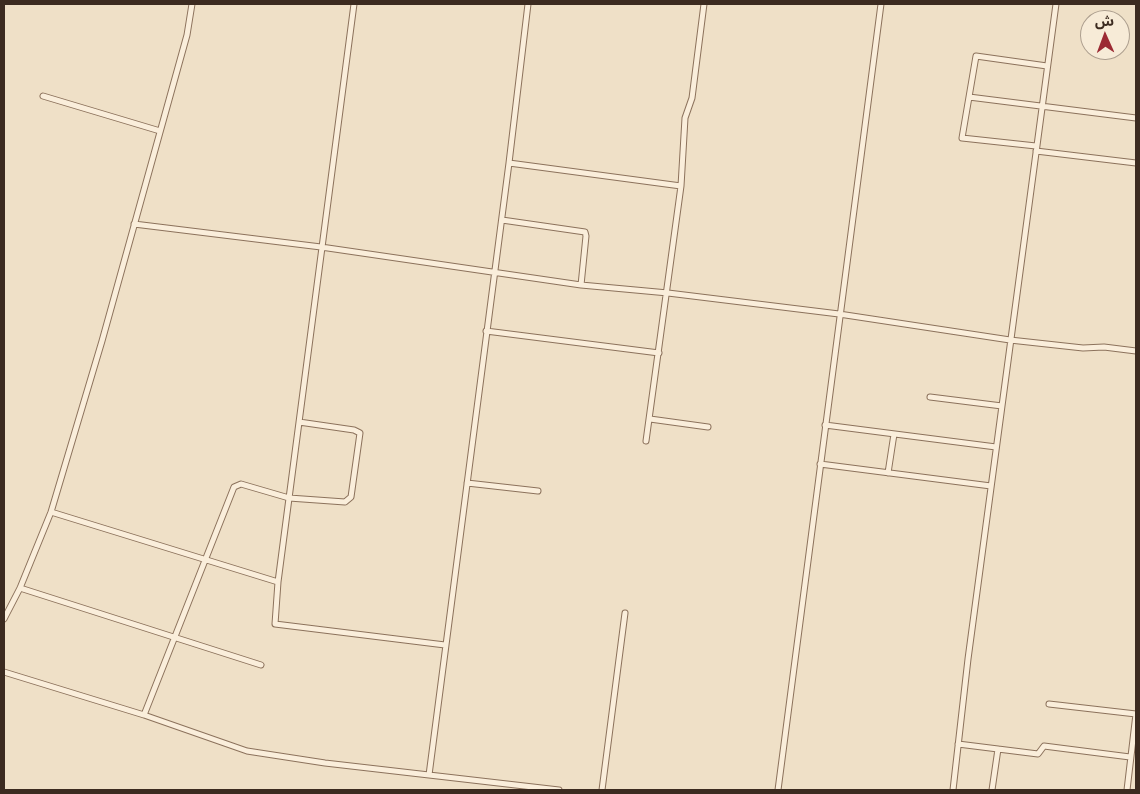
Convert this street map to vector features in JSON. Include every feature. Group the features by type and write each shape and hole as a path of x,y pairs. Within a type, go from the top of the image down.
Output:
{"street":[{"path":"5,615 20,588 52,512 187,35 192,4"},
{"path":"354,4 278,582 275,624 445,645"},
{"path":"429,775 502,220 528,4"},
{"path":"646,441 668,293 681,186 685,118 692,98 704,4"},
{"path":"778,790 881,4"},
{"path":"953,790 1010,340 1056,4"},
{"path":"1047,66 976,56 962,138 1136,163"},
{"path":"43,96 160,131"},
{"path":"969,97 1136,118"},
{"path":"509,162 681,186"},
{"path":"502,220 585,232 581,285"},
{"path":"134,224 321,247 581,285 668,293 839,314 1010,340 1083,348 1104,347 1136,352"},
{"path":"486,331 659,353"},
{"path":"930,397 1002,406"},
{"path":"650,419 708,427"},
{"path":"144,715 234,486 241,484 289,498 342,502 350,500 360,436 354,430 299,422"},
{"path":"825,425 996,447"},
{"path":"888,473 894,434"},
{"path":"820,464 991,486"},
{"path":"467,483 538,491"},
{"path":"52,512 278,582"},
{"path":"20,588 261,665"},
{"path":"602,790 625,613"},
{"path":"4,672 144,715 247,751 559,790"},
{"path":"1049,704 1136,714 1133,753 1127,790"},
{"path":"958,744 1038,754 1044,746 1133,753"},
{"path":"992,790 998,749"}]}
